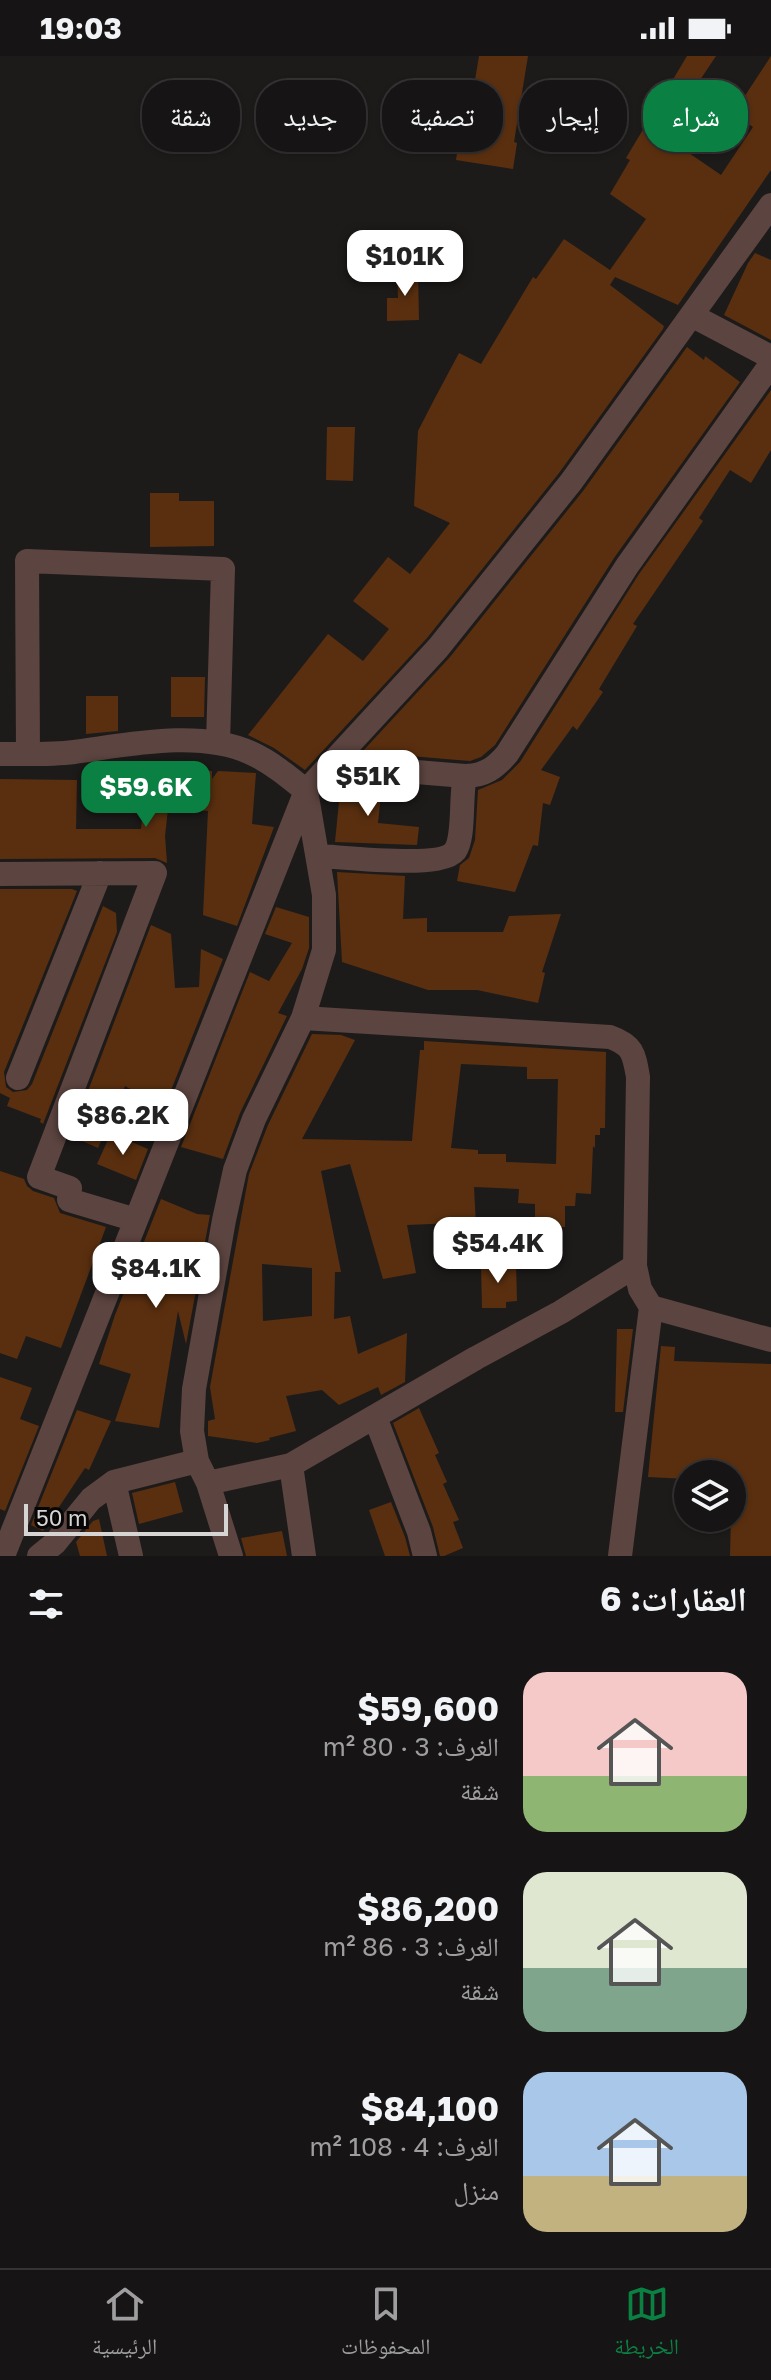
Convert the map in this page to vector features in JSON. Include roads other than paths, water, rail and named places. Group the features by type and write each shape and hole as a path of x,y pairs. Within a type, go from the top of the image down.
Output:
{"street":[{"path":"3,1556 306,791 448,636 571,482 771,205"},
{"path":"693,316 771,357"},
{"path":"331,765 465,776 485,773 507,754 627,566 771,364"},
{"path":"28,754 27,561 223,569 218,743"},
{"path":"0,754 73,752 128,743 218,743 249,752 306,791 324,895 324,950 303,1018 254,1119 235,1170 194,1389 192,1431 202,1472 231,1556"},
{"path":"319,856 422,861 447,857 455,851 459,840 465,776"},
{"path":"18,1078 100,873"},
{"path":"0,874 155,873 39,1177 70,1188 69,1200 136,1220"},
{"path":"303,1018 610,1037 626,1043 635,1056 638,1077 635,1266 640,1289 651,1307 620,1556"},
{"path":"39,1556 55,1543 91,1499 114,1482 291,1465 561,1312 635,1266"},
{"path":"651,1307 771,1340"},
{"path":"375,1417 419,1532 425,1556"},
{"path":"291,1465 304,1556"},
{"path":"114,1482 131,1556"}]}
